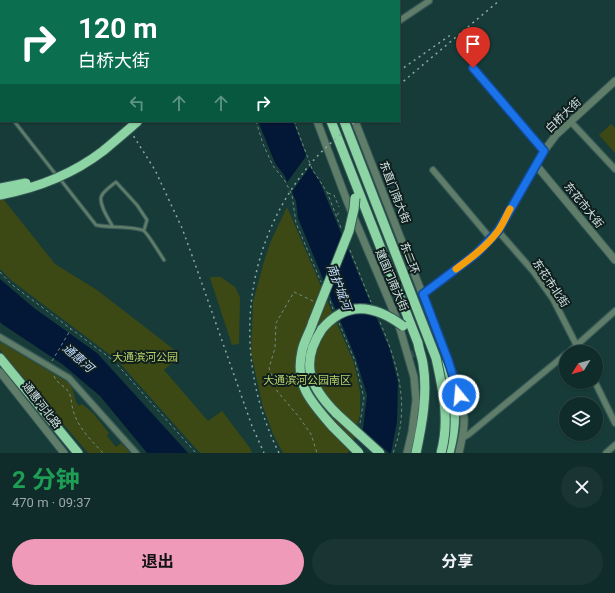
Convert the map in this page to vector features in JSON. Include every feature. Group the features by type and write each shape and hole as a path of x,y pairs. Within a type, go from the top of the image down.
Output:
{"highway":[{"path":"0,188 44,178 64,169 100,146 128,122"},
{"path":"0,195 36,186 72,170 103,150 137,122"},
{"path":"331,122 418,343 423,364 424,391 416,453"},
{"name":"东二环","path":"344,122 436,358 444,396 445,424 441,453"},
{"path":"346,159 355,198 354,209 350,226 302,350 299,372 306,393 333,427 359,453"},
{"path":"380,453 337,414 320,394 313,383 310,373 309,361 311,349 322,329 336,315 357,309 379,311 390,316 403,326 418,343"},
{"name":"通惠河北路","path":"0,358 32,396"},
{"path":"436,358 449,383 453,397 455,413 454,434 450,453"},
{"path":"32,396 78,453"},
{"path":"32,396 57,420 85,453"}],"street":[{"path":"400,20 429,1 428,0"},
{"path":"473,68 544,151"},
{"name":"白桥大街","path":"423,294 476,254 491,239 498,231 544,151 556,135 615,81"},
{"name":"建国门南大街","path":"317,122 346,201 398,322 414,377 416,400 412,432 407,453"},
{"name":"东直门南大街","path":"355,122 423,294"},
{"path":"570,122 615,168"},
{"name":"东花市大街","path":"536,165 615,260"},
{"path":"433,170 491,239"},
{"name":"东花市北街","path":"498,231 533,271 553,299 577,345"},
{"name":"建国门南大街","path":"423,294 448,360 459,395 464,419 459,453"},
{"path":"577,345 615,311"},
{"path":"0,336 68,378 136,453"},
{"path":"462,438 469,434 559,360"},
{"name":"通惠河北路","path":"0,372 64,453"},
{"path":"598,389 615,423"},
{"path":"606,453 615,445"}],"lane":[{"path":"15,122 96,225 136,228 144,231 164,260"},
{"path":"113,227 104,211 100,199 101,196 116,182 137,205 147,220 144,231"}],"path":[{"path":"294,122 312,169 327,192 342,230"},
{"path":"327,192 334,195 339,207"},
{"path":"336,216 340,211"},
{"path":"350,251 372,303"},
{"path":"0,272 11,284 114,361 196,453"},
{"path":"316,302 294,292 276,323 275,348 269,368 277,391 299,416 311,434 317,453"},
{"path":"380,321 392,352 400,381 402,403 400,425 392,453"},
{"path":"72,329 49,365 56,381 68,390 73,403 73,409 84,432 103,453"}],"green space":[{"path":"611,124 615,128 615,153 599,135"},
{"name":"大通滨河公园","path":"0,195 55,264 97,290 172,348 179,357 164,370 208,421 222,411 250,448 252,453 200,453 117,360 12,281 0,269"},
{"name":"大通滨河公园南区","path":"287,207 354,363 360,392 360,414 354,439 348,453 283,453 273,434 263,407 251,353 253,302 271,241"},
{"path":"221,277 235,287 240,297 239,344 232,345 210,278"},
{"path":"0,342 69,383 79,406 82,404 93,413 109,433 107,436 116,447 121,443 130,453 88,453 0,350"}],"water":[{"name":"南护城河","path":"258,122 293,122 311,169 319,180 390,350 398,382 397,422 391,453 354,453 362,437 367,395 356,359 298,218 296,201 284,175 275,163"},
{"name":"通惠河","path":"0,279 34,308 97,353 188,453 147,453 100,396 62,364 2,324 0,322"}],"pier":[{"path":"307,155 311,165 291,193 286,184"},
{"path":"361,428 389,453 353,453 352,452 360,437"}],"tunnel":[{"path":"407,356 442,343"}],"railway":[{"path":"400,84 500,0"},
{"path":"400,70 452,34"},
{"path":"125,122 155,170 182,228 252,426 264,453"},
{"path":"279,453 264,416 254,379 250,340 251,302 258,265 271,229 289,194 317,156 355,122"}],"slow traffic":[{"path":"456,269 476,254 491,239 498,231 510,209"}],"route":[{"path":"459,395 448,360 423,294 476,254 498,231 544,151 473,68"}]}
